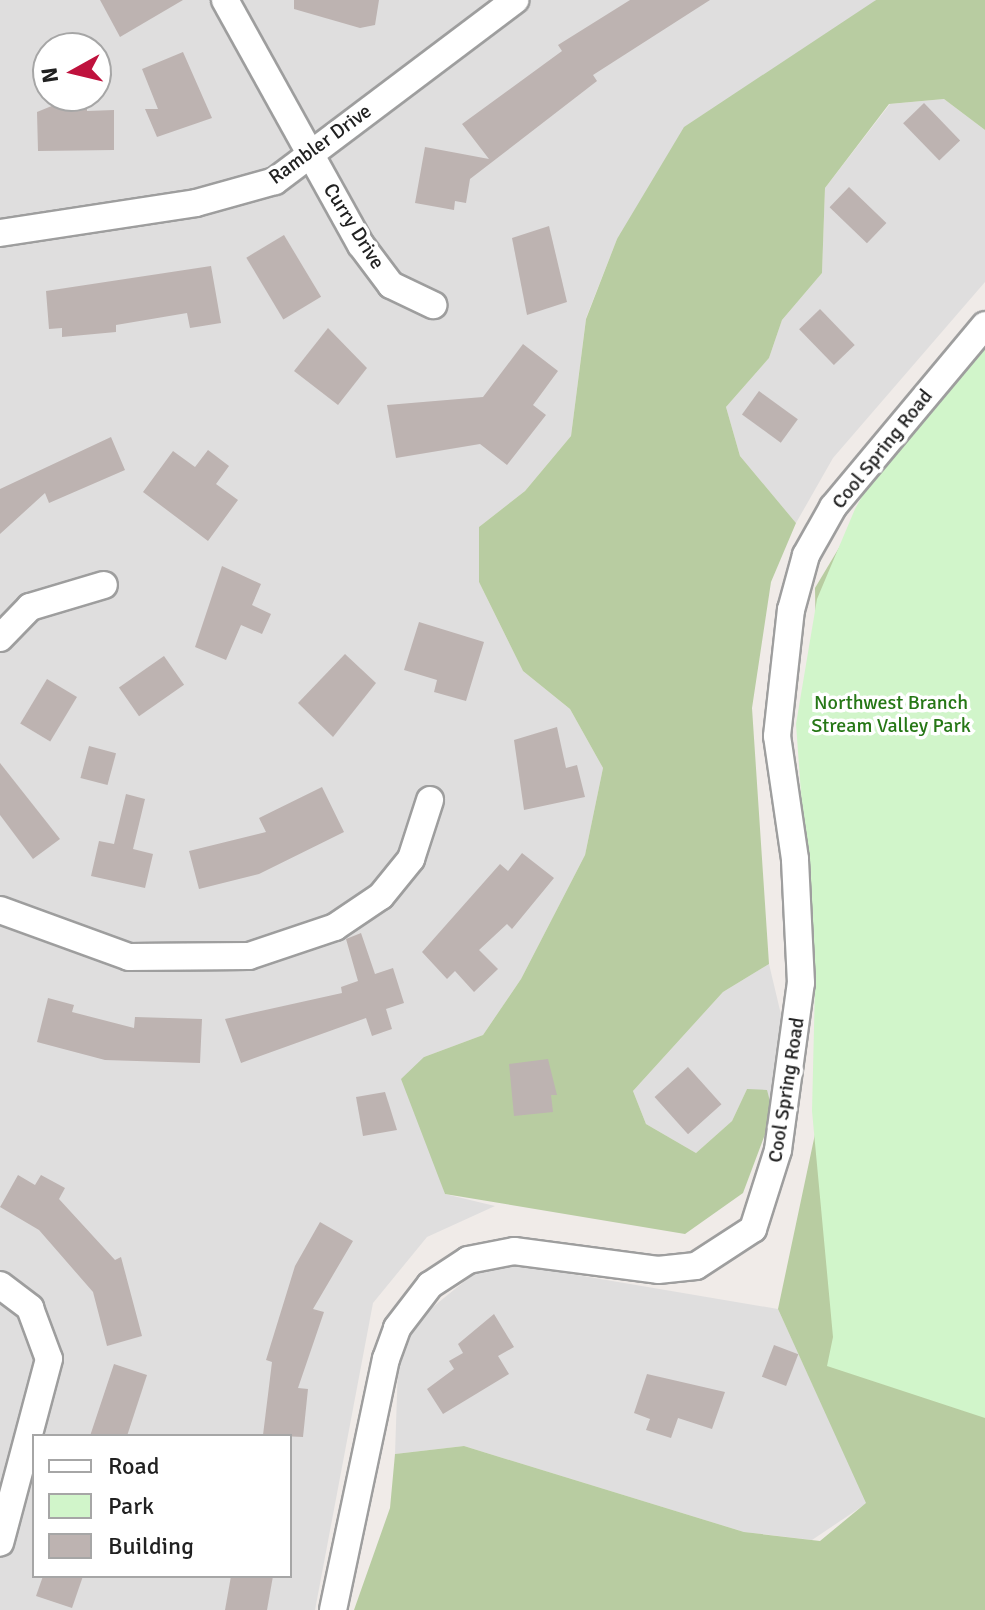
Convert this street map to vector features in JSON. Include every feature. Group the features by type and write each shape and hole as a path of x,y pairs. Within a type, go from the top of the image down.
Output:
{"street":[{"name":"Curry Drive","path":"225,0 311,154 391,285 433,305"},
{"name":"Rambler Drive","path":"0,233 234,195 275,181 515,0"},
{"name":"Cool Spring Road","path":"333,1610 386,1359 397,1328 430,1285 468,1260 514,1251 676,1270 716,1260 753,1229 778,1150 801,983 795,859 777,736 791,610 806,555 833,507 985,325"},
{"path":"0,638 30,607 104,585"},
{"path":"0,910 129,957 249,956 335,927 381,896 411,859 430,800"},
{"path":"0,1285 30,1308 45,1338 47,1382 34,1434"},
{"path":"0,1543 32,1442"}],"shaded area":[{"path":"0,0 876,0 617,239 586,318 571,436 525,491 479,527 479,582 523,671 570,709 603,768 585,855 521,979 483,1035 424,1057 427,1141 445,1194 495,1206 427,1237 373,1303 315,1610 0,1610"},
{"path":"944,99 985,130 985,282 833,458 796,523 740,456 726,407 769,358 782,320 822,273 825,188 890,104"},
{"path":"769,964 783,1023 773,1113 747,1089 732,1121 696,1153 646,1124 633,1091 723,992"},
{"path":"518,1265 778,1309 867,1503 812,1540 744,1532 464,1446 395,1454 398,1365 413,1323 476,1272"}],"green space":[{"path":"876,0 985,0 985,130 944,99 889,104 825,188 822,273 782,320 769,358 726,407 740,456 796,523 771,582 752,708 769,964 723,992 633,1091 646,1124 696,1153 732,1121 747,1089 767,1090 773,1113 743,1193 685,1234 445,1194 401,1079 424,1057 483,1035 521,979 585,855 603,768 570,709 523,671 479,582 479,527 525,491 571,436 586,319 617,239 684,127"},
{"name":"Northwest Branch Stream Valley Park","path":"985,344 985,1418 827,1366 833,1337 812,1111 815,986 796,724 817,599 855,509 877,470"},
{"name":"Northwest Branch Stream Valley Park","path":"985,358 985,1610 354,1610 390,1508 395,1454 464,1446 744,1532 820,1541 866,1503 778,1309 822,1101 815,588 898,449"}],"building":[{"path":"100,0 183,0 120,37"},
{"path":"294,0 379,0 375,25 360,28 294,9"},
{"path":"630,0 710,0 593,75 597,81 470,179 466,203 455,201 454,210 415,203 425,147 489,159 462,124 562,51 558,45"},
{"path":"183,52 212,118 157,137 145,109 158,109 142,69"},
{"path":"924,103 960,140 939,161 903,123"},
{"path":"114,110 114,150 38,151 37,112"},
{"path":"849,187 886,223 867,243 830,207"},
{"path":"549,226 567,302 527,315 512,238"},
{"path":"284,235 321,297 283,319 246,258"},
{"path":"211,266 221,323 190,328 187,313 116,325 116,332 62,337 62,328 49,329 46,291"},
{"path":"820,309 855,345 834,365 799,329"},
{"path":"328,328 367,368 338,405 294,371"},
{"path":"523,344 558,371 533,405 546,415 507,465 480,444 396,458 387,405 483,397"},
{"path":"759,391 798,419 781,443 742,414"},
{"path":"111,437 125,470 49,503 45,493 0,534 0,489"},
{"path":"208,450 229,466 216,484 238,500 208,541 143,492 173,451 195,467"},
{"path":"222,566 261,584 252,605 271,614 262,634 241,625 226,660 195,647"},
{"path":"419,622 484,642 466,701 434,692 437,680 404,670"},
{"path":"345,654 376,683 333,737 298,703"},
{"path":"164,656 184,685 139,716 119,688"},
{"path":"47,679 77,697 50,742 20,724"},
{"path":"557,727 566,768 577,765 585,797 524,810 514,740"},
{"path":"89,746 116,753 108,785 80,778"},
{"path":"0,763 60,839 33,859 0,815"},
{"path":"322,787 344,832 259,874 199,889 189,851 266,832 259,818"},
{"path":"126,794 145,799 133,849 153,854 145,888 91,876 99,841 114,844"},
{"path":"522,853 554,878 512,929 507,924 479,950 498,969 474,992 455,971 447,979 422,952 500,864 508,871"},
{"path":"361,933 375,974 393,968 404,1003 386,1009 392,1029 372,1036 366,1018 241,1063 225,1019 342,993 341,987 358,981 346,939"},
{"path":"48,998 74,1005 72,1012 134,1028 135,1017 202,1019 200,1063 105,1060 37,1042"},
{"path":"548,1059 557,1095 551,1095 553,1112 514,1116 509,1064"},
{"path":"688,1067 721,1104 688,1134 655,1097"},
{"path":"385,1092 397,1130 363,1136 356,1097"},
{"path":"18,1175 35,1185 41,1175 65,1188 59,1199 115,1260 121,1257 142,1336 107,1346 93,1292 39,1230 0,1207"},
{"path":"320,1222 353,1241 313,1309 324,1312 298,1388 308,1389 303,1437 263,1434 272,1362 266,1360 295,1266"},
{"path":"494,1314 514,1347 498,1356 509,1374 443,1414 427,1389 454,1369 449,1361 463,1353 458,1344"},
{"path":"774,1345 798,1354 786,1386 762,1377"},
{"path":"114,1364 147,1375 128,1434 91,1434"},
{"path":"647,1374 725,1392 712,1429 678,1418 671,1438 646,1430 650,1419 634,1413"},
{"path":"42,1578 82,1578 72,1608 36,1596"},
{"path":"231,1578 273,1578 267,1610 225,1610"}]}
